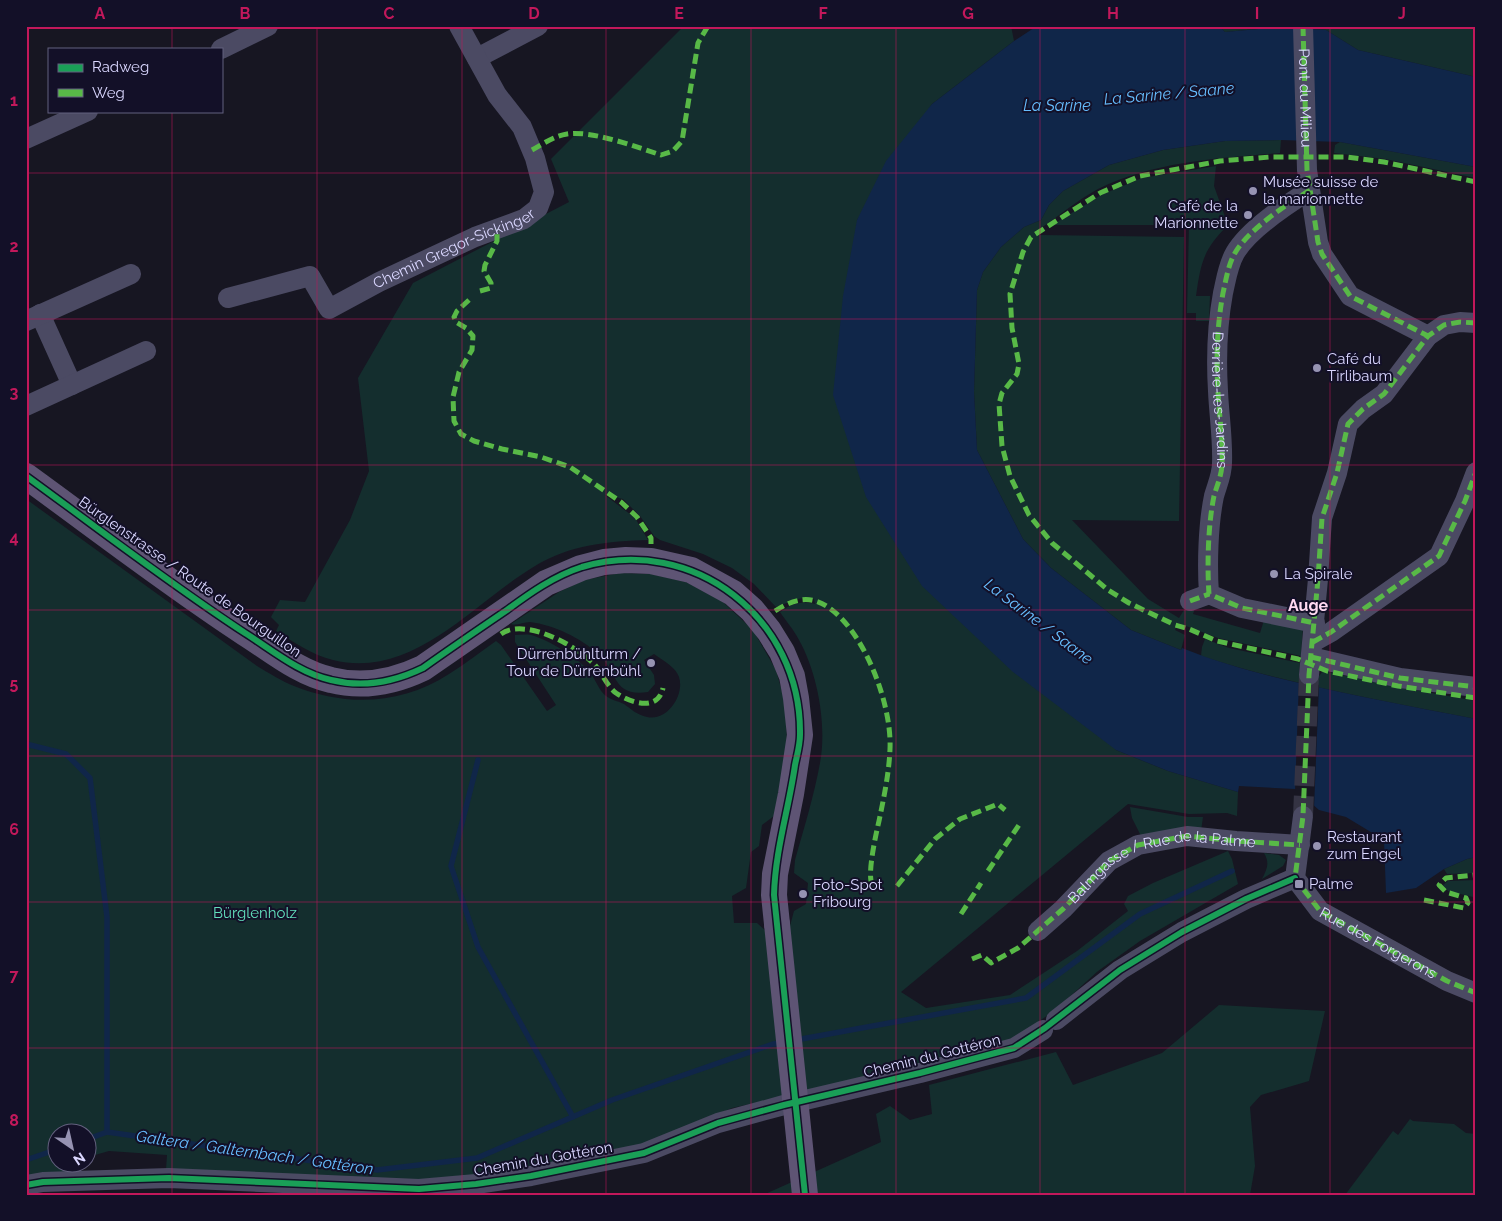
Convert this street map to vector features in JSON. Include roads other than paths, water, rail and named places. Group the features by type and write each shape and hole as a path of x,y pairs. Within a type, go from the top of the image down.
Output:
{"main road":[{"name":"Bürglenstrasse / Route de Bourguillon","path":"26,476 215,613 300,669 331,680 364,684 409,674 423,668 546,583 581,568 604,562 626,560 651,561 691,570 733,593 752,610 778,645 792,676 800,735 791,794 775,874 774,895 805,1195"}],"street":[{"path":"222,49 268,26"},
{"name":"Chemin Gregor-Sickinger","path":"228,298 310,276 329,309 379,282 475,237 524,219 538,208 544,192 535,158 522,127 497,95 459,26"},
{"path":"476,58 538,26"},
{"name":"Pont du Milieu","path":"1303,26 1307,170 1322,254 1350,296 1428,336"},
{"path":"26,139 86,112"},
{"name":"Derrière-les-Jardins","path":"1209,594 1207,572 1214,496 1222,474 1217,390 1217,335 1228,272 1235,253 1248,238 1284,206 1310,190"},
{"path":"72,386 33,318 131,274"},
{"path":"1312,649 1322,518 1337,473 1348,424 1363,409 1384,394 1428,336 1444,325 1460,322 1476,324"},
{"path":"26,406 146,351"},
{"path":"1312,649 1331,632 1439,556 1465,501 1476,472"},
{"path":"1190,601 1209,594 1242,608 1312,649 1400,678 1476,687"},
{"path":"1295,878 1303,816"},
{"name":"Balmgasse / Rue de la Palme","path":"1038,930 1063,909 1109,861 1138,845 1187,836 1300,845"},
{"name":"Chemin du Gottéron","path":"26,1185 43,1182 169,1178 419,1189 476,1184 531,1176 644,1153 727,1120 920,1074 1014,1048 1050,1025 1120,970 1182,932 1246,899 1295,878"},
{"name":"Rue des Forgerons","path":"1295,878 1320,911 1447,980 1476,993"}],"water":[{"name":"La Sarine","path":"1037,26 1222,26 1225,32 1279,27 1326,30 1358,50 1476,77 1476,167 1340,142 1225,141 1163,150 1109,165 1063,191 1049,205 1041,220 1024,227 1001,247 983,272 977,290 974,392 977,450 1023,539 1051,568 1131,630 1181,650 1182,648 1238,667 1295,682 1476,719 1476,857 1444,869 1416,888 1386,893 1384,840 1346,817 1319,810 1295,789 1239,786 1238,792 1168,771 1116,750 1013,672 922,586 866,497 833,395 843,296 857,220 886,161 932,104 1014,41"}],"waterway":[{"path":"26,744 66,754 90,778 107,917 107,1132"},
{"path":"478,760 451,866 478,947 573,1117"},
{"name":"Galtera / Galternbach / Gottéron","path":"796,1040 1026,998 1140,914 1232,871"},
{"name":"Galtera / Galternbach / Gottéron","path":"98,1135 107,1132 377,1170 477,1158 612,1100 773,1044 782,1043"},
{"name":"Galtera / Galternbach / Gottéron","path":"26,1160 48,1152"}],"tunnel":[{"path":"1303,816 1309,675"}],"place":[{"name":"Musée suisse de la marionnette","path":"1253,191"},
{"name":"Café de la Marionnette","path":"1248,215"},
{"name":"Café du Tirlibaum","path":"1317,368"},
{"name":"La Spirale","path":"1274,574"},
{"name":"Dürrenbühlturm / Tour de Dürrenbühl","path":"651,663"},
{"name":"Restaurant zum Engel","path":"1317,846"},
{"name":"Palme","path":"1299,884"},
{"name":"Foto-Spot Fribourg","path":"803,894"}],"district":[{"name":"Auge","path":"1308,605"}],"water label":[{"name":"La Sarine / Saane","path":"1169,93"},
{"name":"La Sarine / Saane","path":"1039,621"}],"park label":[{"name":"Bürglenholz","path":"255,913"}]}
